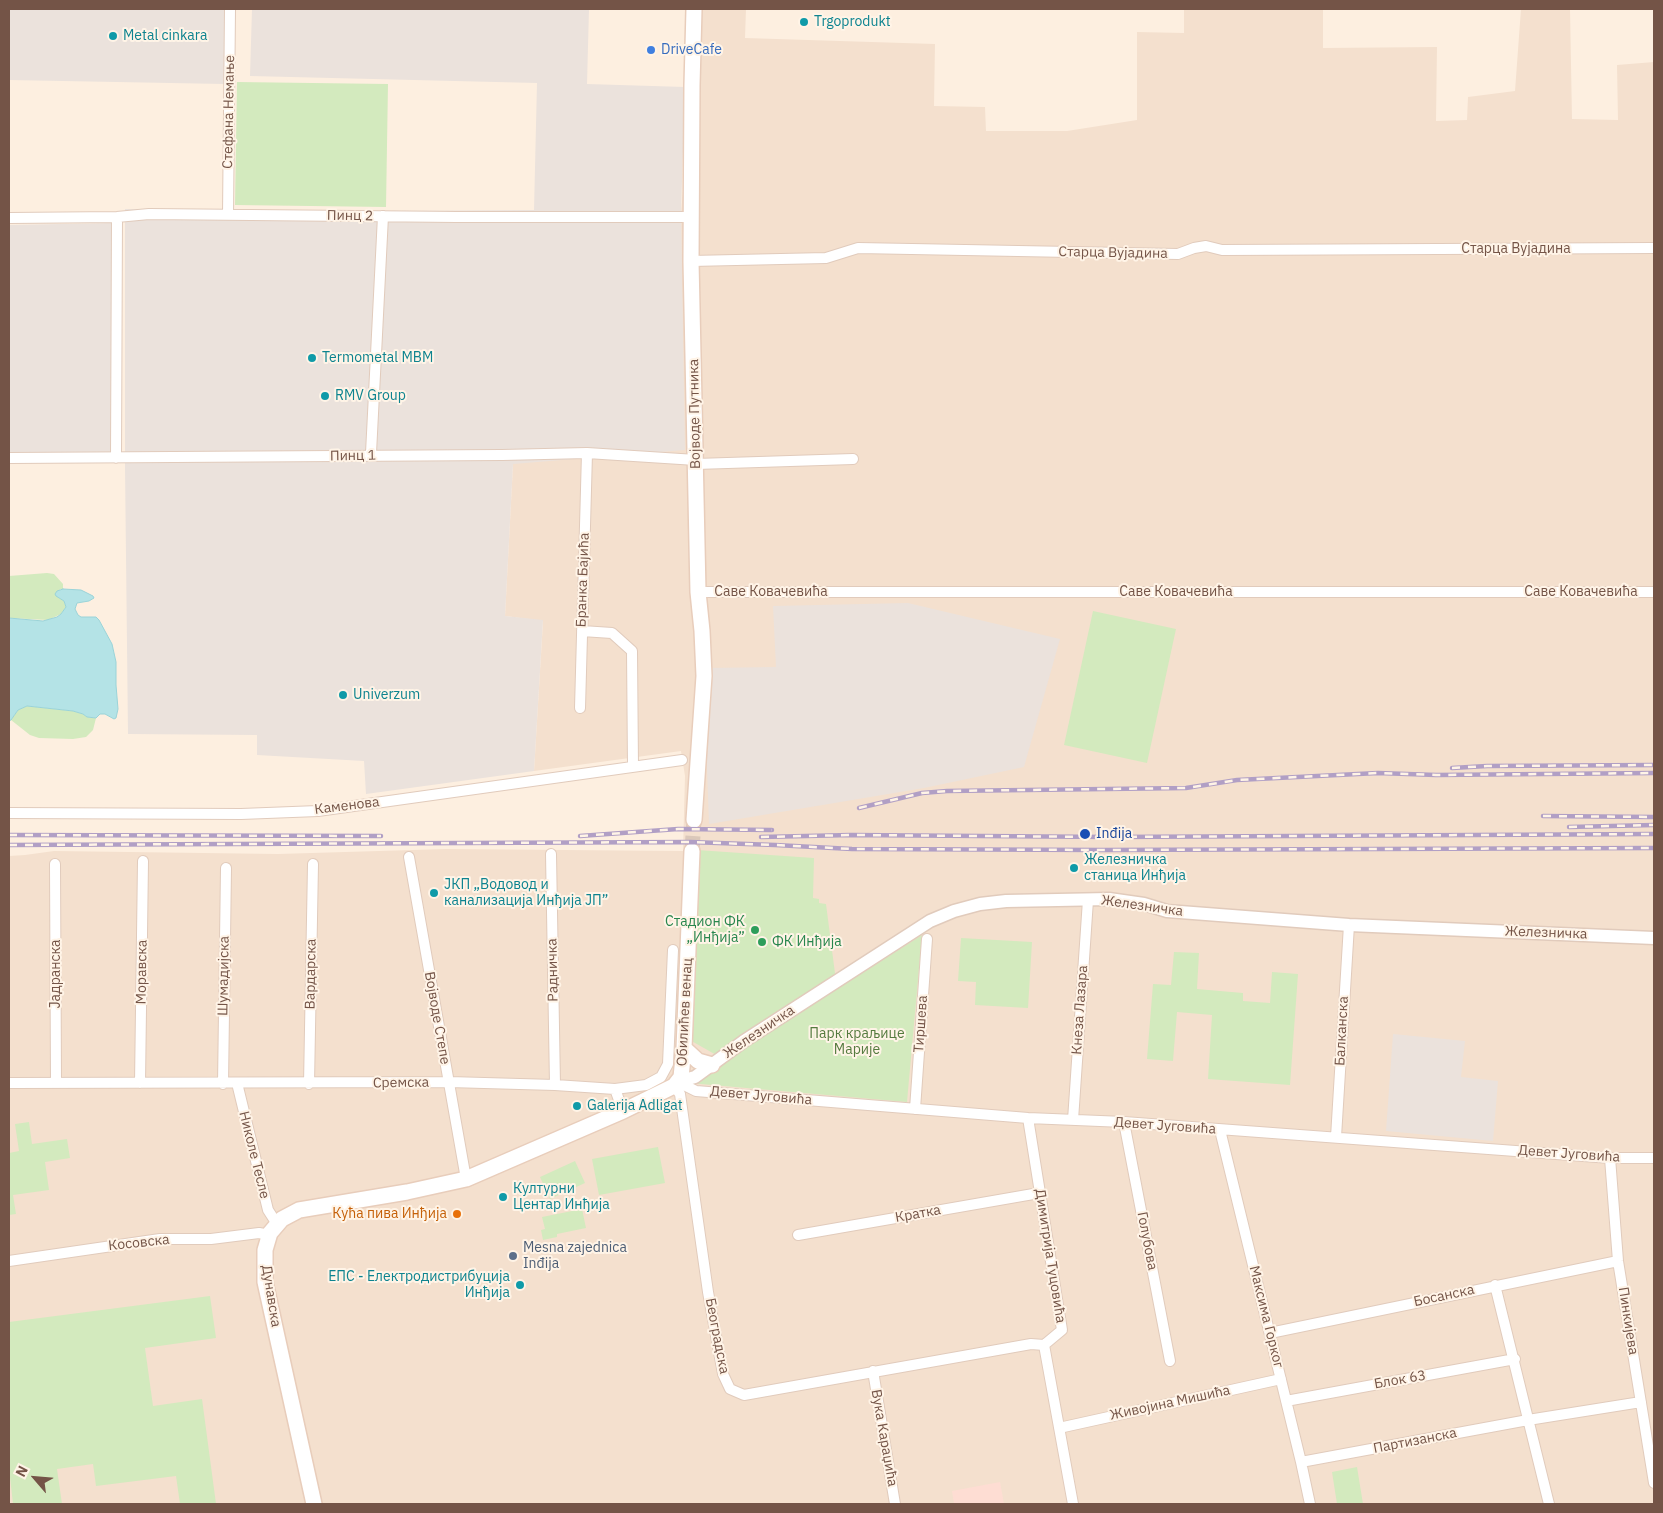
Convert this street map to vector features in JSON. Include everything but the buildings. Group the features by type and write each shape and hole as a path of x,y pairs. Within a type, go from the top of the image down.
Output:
{"main road":[{"name":"Војводе Путника","path":"694,9 691,261 698,592 704,676 694,820"},
{"name":"Обилићев венац","path":"678,1082 684,1048 692,851"},
{"path":"684,1048 698,1061 712,1065"},
{"name":"Железничка","path":"466,1179 623,1111 678,1082"},
{"path":"273,1229 299,1210 407,1192 466,1179"},
{"name":"Дунавска","path":"273,1229 265,1256 265,1282 314,1504"}],"street":[{"name":"Стефана Немање","path":"228,214 230,9"},
{"name":"Пинц 2","path":"9,218 116,217 149,214 691,217"},
{"path":"373,456 383,216"},
{"path":"116,217 116,458"},
{"name":"Старца Вујадина","path":"691,261 826,258 858,248 1178,254 1206,246 1222,250 1654,248"},
{"name":"Пинц 1","path":"9,458 587,453 696,462 853,459"},
{"name":"Бранка Бајића","path":"580,708 587,453"},
{"name":"Саве Ковачевића","path":"698,592 1654,592"},
{"path":"582,631 612,634 632,651 634,767"},
{"name":"Каменова","path":"9,812 241,814 318,811 682,760"},
{"name":"Радничка","path":"551,854 555,1085"},
{"name":"Војводе Степе","path":"409,857 466,1179"},
{"name":"Моравска","path":"140,1083 143,861"},
{"name":"Јадранска","path":"55,864 56,1083"},
{"name":"Вардарска","path":"309,1084 313,864"},
{"name":"Шумадијска","path":"223,1084 226,868"},
{"name":"Железничка","path":"678,1082 695,1077 744,1040 930,921 954,911 980,904 1006,901 1109,899 1144,904 1166,911 1349,925 1654,938"},
{"name":"Кнеза Лазара","path":"1073,1120 1088,900"},
{"name":"Балканска","path":"1336,1137 1349,925"},
{"name":"Тиршева","path":"915,1109 927,939"},
{"name":"Сремска","path":"9,1083 309,1084 449,1082 615,1089 646,1085 661,1078 665,1072 669,1054 673,950"},
{"name":"Девет Југовића","path":"678,1082 696,1090 1028,1118 1124,1122 1610,1158 1654,1158"},
{"name":"Београдска","path":"678,1082 706,1282 723,1374 730,1388 744,1394 1031,1344 1044,1346"},
{"name":"Николе Тесле","path":"237,1083 273,1229"},
{"path":"615,1089 623,1111"},
{"name":"Димитрија Туцовића","path":"1028,1118 1062,1330 1044,1346"},
{"name":"Голубова","path":"1124,1122 1170,1361"},
{"name":"Максима Горког","path":"1220,1130 1310,1504"},
{"name":"Пинкијева","path":"1610,1158 1618,1261 1654,1483"},
{"name":"Кратка","path":"798,1235 1039,1193"},
{"name":"Косовска","path":"9,1261 160,1239 211,1239 262,1233 273,1229"},
{"name":"Босанска","path":"1270,1333 1618,1261"},
{"path":"1495,1285 1549,1504"},
{"path":"1044,1346 1073,1504"},
{"name":"Блок 63","path":"1286,1401 1514,1359"},
{"name":"Вука Караџића","path":"873,1371 895,1504"},
{"name":"Живојина Мишића","path":"1059,1428 1281,1379"},
{"name":"Партизанска","path":"1301,1462 1528,1420 1641,1402"}],"shaded area":[{"path":"9,9 224,9 224,84 9,80"},
{"path":"252,9 589,9 587,84 685,87 681,212 685,450 513,464 505,616 543,620 534,771 366,794 364,761 257,755 257,735 128,734 125,209 534,210 537,83 250,76"},
{"path":"700,9 746,9 745,38 935,44 934,106 985,107 986,131 1067,131 1137,120 1137,32 1184,33 1184,9 1323,9 1323,48 1437,47 1436,121 1467,120 1468,97 1515,91 1521,9 1570,9 1572,119 1618,120 1617,65 1654,62 1654,1504 9,1504 9,856 54,851 278,854 446,849 683,851 685,776 681,751 534,771 543,621 505,616 513,464 681,212"},
{"path":"113,223 116,453 9,453 9,225"},
{"path":"908,603 1060,639 1024,767 924,788 709,824 706,668 776,667 773,606"},
{"path":"1393,1034 1465,1041 1461,1077 1498,1081 1493,1141 1386,1131"},
{"path":"1000,1482 1004,1504 954,1504 952,1491"}],"green space":[{"path":"237,82 388,84 386,207 235,205"},
{"path":"54,574 63,584 63,589 60,589 58,597 64,601 66,607 61,614 48,620 9,618 9,576"},
{"path":"1093,611 1176,629 1147,763 1064,745"},
{"path":"27,706 73,711 87,717 96,718 93,730 86,737 73,739 39,738 30,735 11,720 18,710"},
{"name":"ФК Инђија","path":"697,850 814,858 813,898 819,899 819,903 826,904 836,981 718,1056 688,1039"},
{"name":"Парк краљице Марије","path":"922,935 907,1102 689,1083"},
{"path":"961,938 1032,942 1028,1008 975,1005 976,982 958,981"},
{"path":"1174,952 1199,953 1197,989 1243,993 1243,1001 1270,1003 1272,972 1298,974 1290,1085 1208,1079 1212,1015 1177,1012 1173,1061 1147,1059 1153,984 1171,985"},
{"path":"29,1122 32,1144 67,1139 70,1158 45,1162 49,1190 13,1195 16,1214 9,1215 9,1153 19,1151 15,1124"},
{"path":"658,1147 665,1183 599,1195 592,1159"},
{"path":"575,1161 585,1183 550,1199 540,1177"},
{"path":"582,1209 586,1228 557,1234 557,1237 543,1240 541,1230 545,1229 542,1217"},
{"path":"210,1296 216,1338 145,1348 153,1406 202,1399 216,1504 180,1504 176,1476 96,1486 93,1464 57,1469 62,1504 13,1504 9,1468 9,1322"},
{"path":"1357,1467 1363,1504 1337,1504 1332,1472"}],"water":[{"path":"63,589 81,590 94,598 77,603 75,609 81,617 96,617 112,644 116,662 118,709 116,718 114,719 105,714 100,714 96,718 87,717 73,711 27,706 18,710 9,721 9,618 43,621 57,617 66,607 64,601 55,594"}],"tunnel":[{"path":"692,851 694,820"}],"railway":[{"path":"1452,768 1654,765"},
{"path":"859,808 922,793 947,791 1186,788 1237,780 1378,773 1436,775 1654,773"},
{"path":"1543,816 1654,817"},
{"path":"1569,827 1654,825"},
{"path":"580,836 678,829 772,830"},
{"path":"761,837 851,835 1111,837 1654,834"},
{"path":"9,835 381,836"},
{"path":"9,845 690,842 852,849 1654,848"}],"place":[{"name":"Trgoprodukt","path":"804,22"},
{"name":"Metal cinkara","path":"113,36"},
{"name":"DriveCafe","path":"651,50"},
{"name":"Termometal MBM","path":"312,358"},
{"name":"RMV Group","path":"325,396"},
{"name":"Univerzum","path":"343,695"},
{"name":"Inđija","path":"1085,834"},
{"name":"Железничка станица Инђија","path":"1074,868"},
{"name":"ЈКП „Водовод и канализација Инђија ЈП”","path":"434,893"},
{"name":"Стадион ФК „Инђија”","path":"755,930"},
{"name":"ФК Инђија","path":"762,942"},
{"name":"Galerija Adligat","path":"577,1106"},
{"name":"Културни Центар Инђија","path":"503,1197"},
{"name":"Кућа пива Инђија","path":"457,1214"},
{"name":"Mesna zajednica Inđija","path":"513,1256"},
{"name":"ЕПС - Електродистрибуција Инђија","path":"520,1285"}]}
